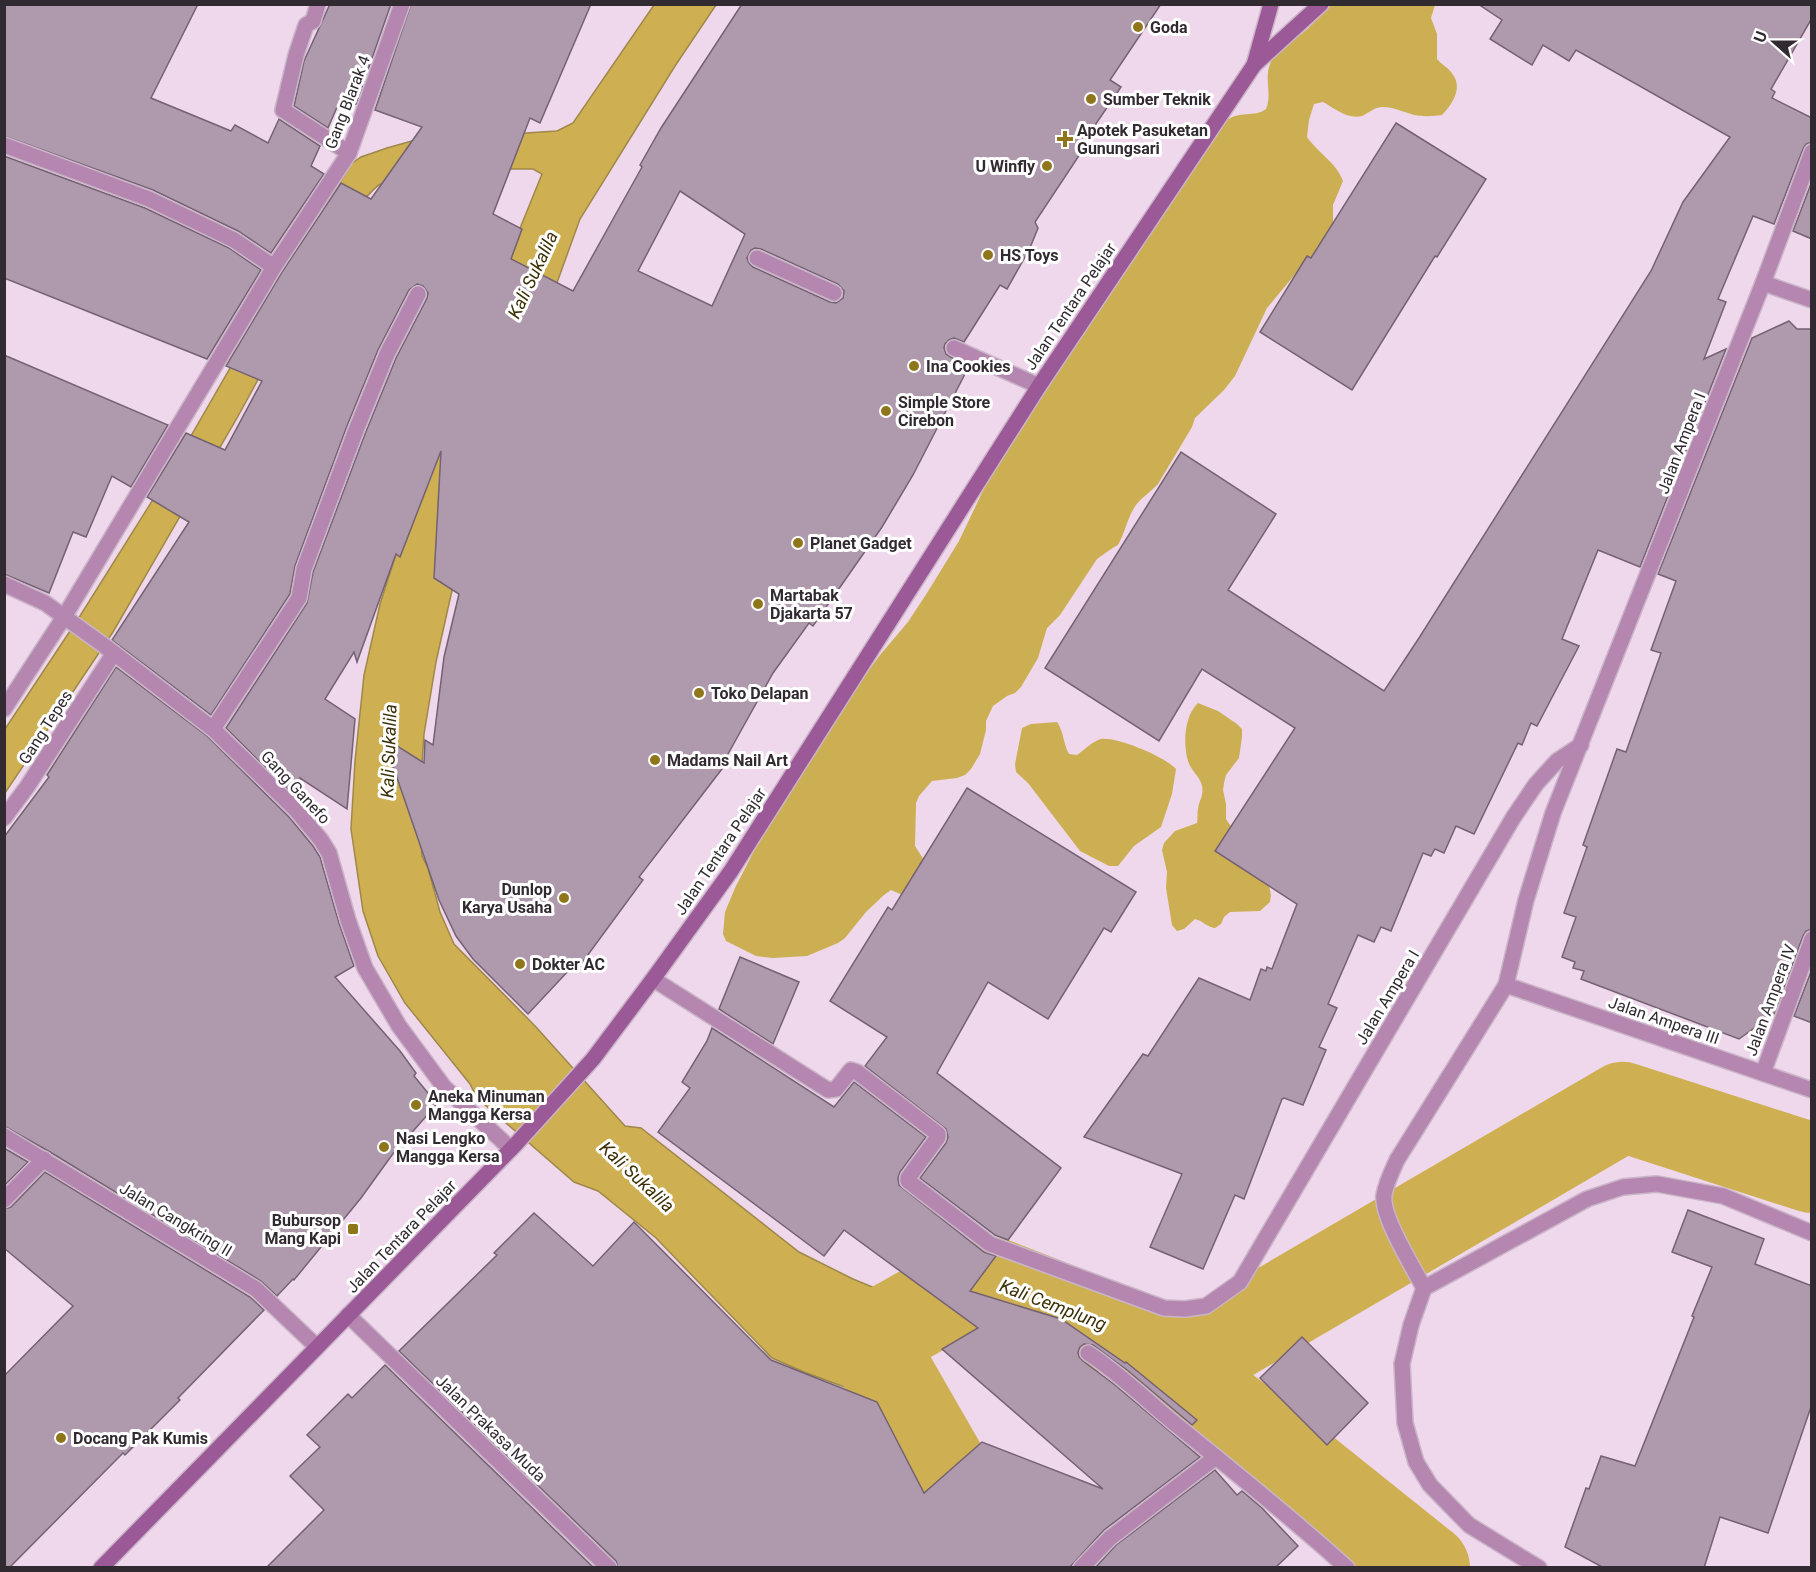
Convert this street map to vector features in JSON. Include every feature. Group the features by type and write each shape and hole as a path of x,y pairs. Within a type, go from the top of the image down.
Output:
{"main road":[{"name":"Jalan Tentara Pelajar","path":"1254,64 1271,4"},
{"name":"Jalan Tentara Pelajar","path":"101,1568 513,1147 592,1059 731,871 1039,386 1254,64 1321,4"}],"street":[{"path":"318,4 313,21 306,25 296,55 283,110 349,153"},
{"name":"Gang Blarak 4","path":"4,708 69,620 274,267 349,153 402,4"},
{"path":"4,145 149,199 234,240 274,267"},
{"name":"Jalan Ampera I","path":"1424,1288 1386,1213 1384,1196 1388,1181 1397,1160 1506,986 1526,900 1553,813 1763,283 1812,152"},
{"path":"757,258 834,293"},
{"path":"1763,283 1812,300"},
{"path":"213,729 299,598 304,569 356,430 387,354 418,294"},
{"path":"954,348 1039,386"},
{"name":"Gang Ganefo","path":"4,584 45,603 213,729 296,810 329,853 348,920 365,968 399,1026 444,1087 513,1147"},
{"name":"Gang Tepes","path":"4,818 27,787 110,650"},
{"name":"Jalan Ampera I","path":"653,979 828,1090 836,1089 851,1070 857,1072 938,1134 908,1181 990,1244 1164,1308 1185,1309 1206,1306 1240,1282 1513,818 1536,784 1557,761 1581,745"},
{"name":"Jalan Ampera IV","path":"1763,1073 1812,939"},
{"name":"Jalan Ampera III","path":"1506,986 1812,1090"},
{"name":"Jalan Cangkring II","path":"4,1136 256,1289 317,1347"},
{"path":"4,1200 44,1159"},
{"path":"1539,1568 1469,1525 1430,1485 1416,1462 1405,1423 1402,1364 1411,1325 1424,1288 1587,1199 1623,1187 1657,1184 1723,1196 1812,1233"},
{"name":"Jalan Prakasa Muda","path":"348,1315 609,1568"},
{"path":"1088,1353 1102,1362 1298,1524 1347,1568"},
{"path":"1081,1568 1110,1538 1216,1457"}],"shaded area":[{"path":"1331,5 1435,5 1431,18 1437,34 1437,59 1451,72 1457,83 1456,95 1450,105 1442,115 1418,116 1383,107 1357,117 1341,113 1323,102 1314,104 1307,137 1336,168 1343,181 1333,205 1333,229 1320,249 1301,267 1267,308 1235,376 1195,418 1158,484 1133,509 1118,545 1097,559 1060,615 1047,628 1038,658 1021,687 993,706 986,721 980,754 971,769 965,775 957,778 932,781 919,796 916,803 915,846 924,860 914,903 891,890 866,912 845,938 807,956 773,958 756,956 726,941 723,934 725,912 774,812 840,710 880,655 908,622 927,593 959,541 990,476 1042,392 1226,121 1236,116 1257,113 1266,109 1269,67 1275,55 1308,28"},
{"path":"1198,703 1218,711 1242,729 1239,758 1226,775 1224,783 1226,819 1230,825 1250,836 1268,881 1271,895 1270,902 1260,911 1230,912 1215,928 1195,919 1184,929 1177,931 1172,925 1166,888 1167,872 1162,850 1164,843 1175,831 1197,823 1202,786 1188,761 1185,739 1187,723"},
{"path":"1057,722 1069,754 1077,755 1098,740 1109,739 1141,749 1176,769 1172,794 1161,827 1134,846 1118,866 1109,866 1080,851 1028,783 1016,772 1015,764 1022,728 1031,724"}],"water":[{"name":"Kali Sukalila","path":"654,5 716,5 675,66 580,219 554,291 453,586 436,662 424,734 419,807 422,856 428,868 440,912 454,944 536,1027 625,1126 641,1128 799,1252 853,1279 899,1298 916,1358 874,1398 772,1358 656,1238 598,1191 574,1182 477,1098 470,1084 405,1003 378,956 363,911 351,829 364,675 380,604 427,458 542,174 533,169 432,171 394,178 379,185 365,198 271,356 113,632 5,793 5,729 80,616 169,474 351,164 361,157 426,137 557,131 573,123"}],"building":[{"path":"4,4 198,4 151,98 231,131 235,125 268,143 279,119 320,146 311,166 324,174 271,253 238,231 153,190 4,136"},
{"path":"330,4 391,4 356,104 341,98 328,128 294,106 304,61"},
{"path":"411,4 591,4 540,123 530,118 493,214 522,229 511,259 573,291 642,167 640,165 661,128 742,4 1161,4 1110,80 1121,87 1089,134 1092,136 1035,222 1038,228 1030,248 1007,289 1000,285 964,342 954,338 945,344 946,354 966,372 913,475 882,527 813,626 809,623 773,673 723,763 725,765 639,877 643,880 576,971 571,968 528,1014 473,959 456,936 439,900 383,737 424,763 425,740 433,745 444,657 459,594 434,578 441,451 400,557 396,554 357,662 354,652 325,699 355,719 347,809 300,778 310,812 226,728 307,603 313,572 365,434 396,358 427,298 428,293 423,286 417,284 409,290 378,350 295,566 290,594 211,715 112,640 189,522 147,497 186,433 225,450 262,381 226,366 282,272 341,183 371,199 422,127 375,110","holes":["680,191 745,234 712,306 638,271","755,248 838,284 844,291 843,298 836,303 830,302 753,267 747,258 751,250"]},
{"path":"1478,4 1812,4 1812,18 1771,89 1775,92 1772,98 1812,118 1812,142 1806,144 1803,149 1774,224 1753,216 1718,299 1726,302 1704,359 1726,349 1640,567 1598,550 1562,639 1579,646 1537,726 1531,723 1522,745 1518,743 1474,834 1456,826 1444,853 1435,849 1431,856 1423,853 1391,931 1381,927 1374,942 1358,935 1328,1004 1337,1008 1319,1047 1326,1050 1303,1105 1282,1099 1244,1199 1235,1195 1203,1269 1150,1247 1182,1174 1084,1137 1143,1054 1148,1056 1199,978 1250,1000 1261,969 1266,971 1267,967 1272,969 1297,904 1215,851 1295,728 1202,669 1159,741 1045,668 1181,452 1276,514 1228,590 1384,691 1419,638 1651,271 1683,202 1730,137 1576,50 1569,61 1543,45 1532,65 1490,39 1502,20"},
{"path":"1396,123 1486,179 1352,390 1260,332 1307,256 1311,258"},
{"path":"4,156 145,208 229,248 261,270 207,359 4,278"},
{"path":"1812,181 1812,239 1793,231"},
{"path":"1789,321 1797,329 1812,329 1812,929 1806,931 1803,936 1774,1014 1739,1039 1581,979 1584,971 1573,968 1575,962 1562,957 1576,917 1564,913 1587,847 1583,845 1617,749 1626,752 1661,653 1651,650 1676,581 1658,574 1752,338"},
{"path":"4,355 168,425 131,487 112,476 86,537 73,532 49,593 4,574"},
{"path":"116,667 207,736 289,817 313,846 320,857 354,966 335,977 400,1051 416,1073 414,1076 437,1104 392,1155 361,1198 294,1280 277,1296 261,1281 4,1126 4,837 49,777 47,775"},
{"path":"967,788 1136,892 1111,932 1104,928 1048,1019 988,982 937,1073 1061,1168 1008,1240 995,1235 920,1178 946,1143 948,1137 946,1129 865,1066 887,1037 830,1001 888,907 892,910"},
{"path":"740,957 799,982 773,1044 719,1009"},
{"path":"1812,969 1812,1023 1794,1016"},
{"path":"712,1028 834,1107 854,1082 926,1137 900,1172 899,1185 984,1252 996,1256 970,1291 1061,1319 1126,1362 1197,1420 1192,1425 1127,1370 1093,1345 1084,1344 1078,1352 1083,1361 1200,1457 1104,1530 1069,1568 618,1568 616,1561 399,1351 497,1255 494,1253 534,1213 593,1266 634,1222 771,1360 877,1402 924,1493 982,1442 1103,1489 942,1349 978,1328 844,1230 824,1256 658,1132 690,1088 682,1082 707,1041"},
{"path":"4,1148 28,1162 4,1186"},
{"path":"45,1172 250,1297 264,1310 125,1455 123,1453 9,1568 4,1568 4,1376 73,1306 4,1248 4,1209 11,1207"},
{"path":"1688,1210 1764,1239 1755,1264 1812,1286 1812,1404 1768,1533 1720,1517 1704,1568 1604,1568 1565,1547 1586,1488 1589,1489 1601,1456 1635,1466 1694,1317 1692,1316 1712,1267 1672,1252"},
{"path":"1302,1337 1368,1403 1327,1445 1260,1378"},
{"path":"385,1365 594,1568 266,1568 324,1510 290,1476 320,1447 307,1435 348,1394 352,1398"},
{"path":"1215,1470 1237,1495 1242,1491 1262,1508 1298,1546 1275,1568 1095,1568 1116,1545"}],"waterway":[{"path":"1171,1371 1623,1107 1812,1168"},
{"name":"Kali Cemplung","path":"869,1340 930,1306 992,1282 1123,1333 1275,1448 1425,1568"},
{"name":"Kali Cemplung","path":"869,1340 957,1493 987,1568"}],"place":[{"name":"Goda","path":"1138,27"},
{"name":"Sumber Teknik","path":"1091,99"},
{"name":"Apotek Pasuketan Gunungsari","path":"1065,139"},
{"name":"U Winfly","path":"1047,166"},
{"name":"HS Toys","path":"988,255"},
{"name":"Ina Cookies","path":"914,366"},
{"name":"Simple Store Cirebon","path":"886,411"},
{"name":"Planet Gadget","path":"798,543"},
{"name":"Martabak Djakarta 57","path":"758,604"},
{"name":"Toko Delapan","path":"699,693"},
{"name":"Madams Nail Art","path":"655,760"},
{"name":"Dunlop Karya Usaha","path":"564,898"},
{"name":"Dokter AC","path":"520,964"},
{"name":"Aneka Minuman Mangga Kersa","path":"416,1105"},
{"name":"Nasi Lengko Mangga Kersa","path":"384,1147"},
{"name":"Bubursop Mang Kapi","path":"353,1229"},
{"name":"Docang Pak Kumis","path":"61,1438"}]}
